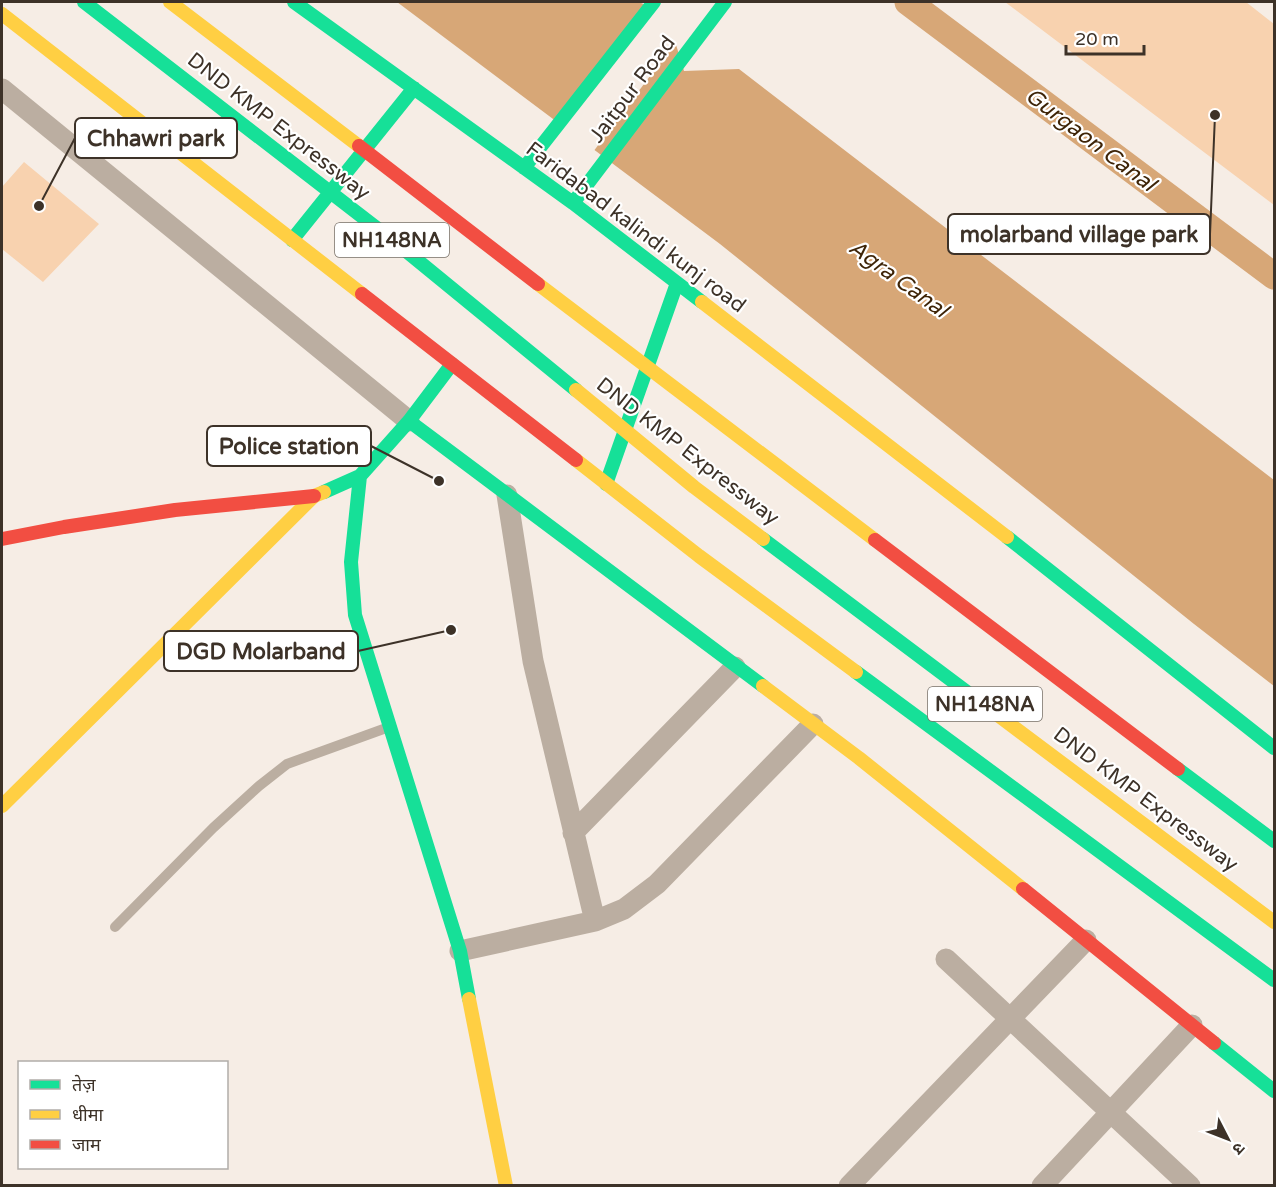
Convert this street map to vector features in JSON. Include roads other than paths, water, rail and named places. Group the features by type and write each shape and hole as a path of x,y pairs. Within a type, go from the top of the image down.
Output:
{"main road":[{"name":"DND KMP Expressway","path":"84,2 400,246 694,487 1275,922"},
{"name":"DND KMP Expressway","path":"170,2 730,431 1275,841"},
{"name":"Faridabad kalindi kunj road","path":"294,2 573,203 949,490 1275,748"},
{"name":"Jaitpur Road","path":"524,168 654,2"},
{"name":"Jaitpur Road","path":"573,203 725,2"},
{"path":"2,14 699,556 1275,980"},
{"path":"292,240 414,88"},
{"path":"606,484 677,283"},
{"path":"2,539 175,510 314,496 360,476 409,421 452,364"},
{"path":"409,421 859,758 1275,1091"},
{"path":"360,476 351,562 355,615 460,951 506,1185"},
{"path":"2,806 314,496"}],"street":[{"path":"2,89 409,421"},
{"path":"507,495 533,661 595,921"},
{"path":"573,832 735,667"},
{"path":"460,951 595,921 624,909 657,884 813,724"},
{"path":"849,1185 1086,940"},
{"path":"946,959 1190,1185"},
{"path":"1042,1185 1192,1025"}],"lane":[{"path":"115,927 213,828 287,764 390,726"}],"water":[{"name":"Agra Canal","path":"397,2 639,2 667,15 684,71 739,69 1274,480 1274,686 720,244"}],"waterway":[{"name":"Gurgaon Canal","path":"908,2 1274,276"}],"place":[{"name":"molarband village park","path":"1215,115"},
{"name":"Chhawri park","path":"39,206"},
{"name":"Police station","path":"439,481"},
{"name":"DGD Molarband","path":"451,630"}]}
